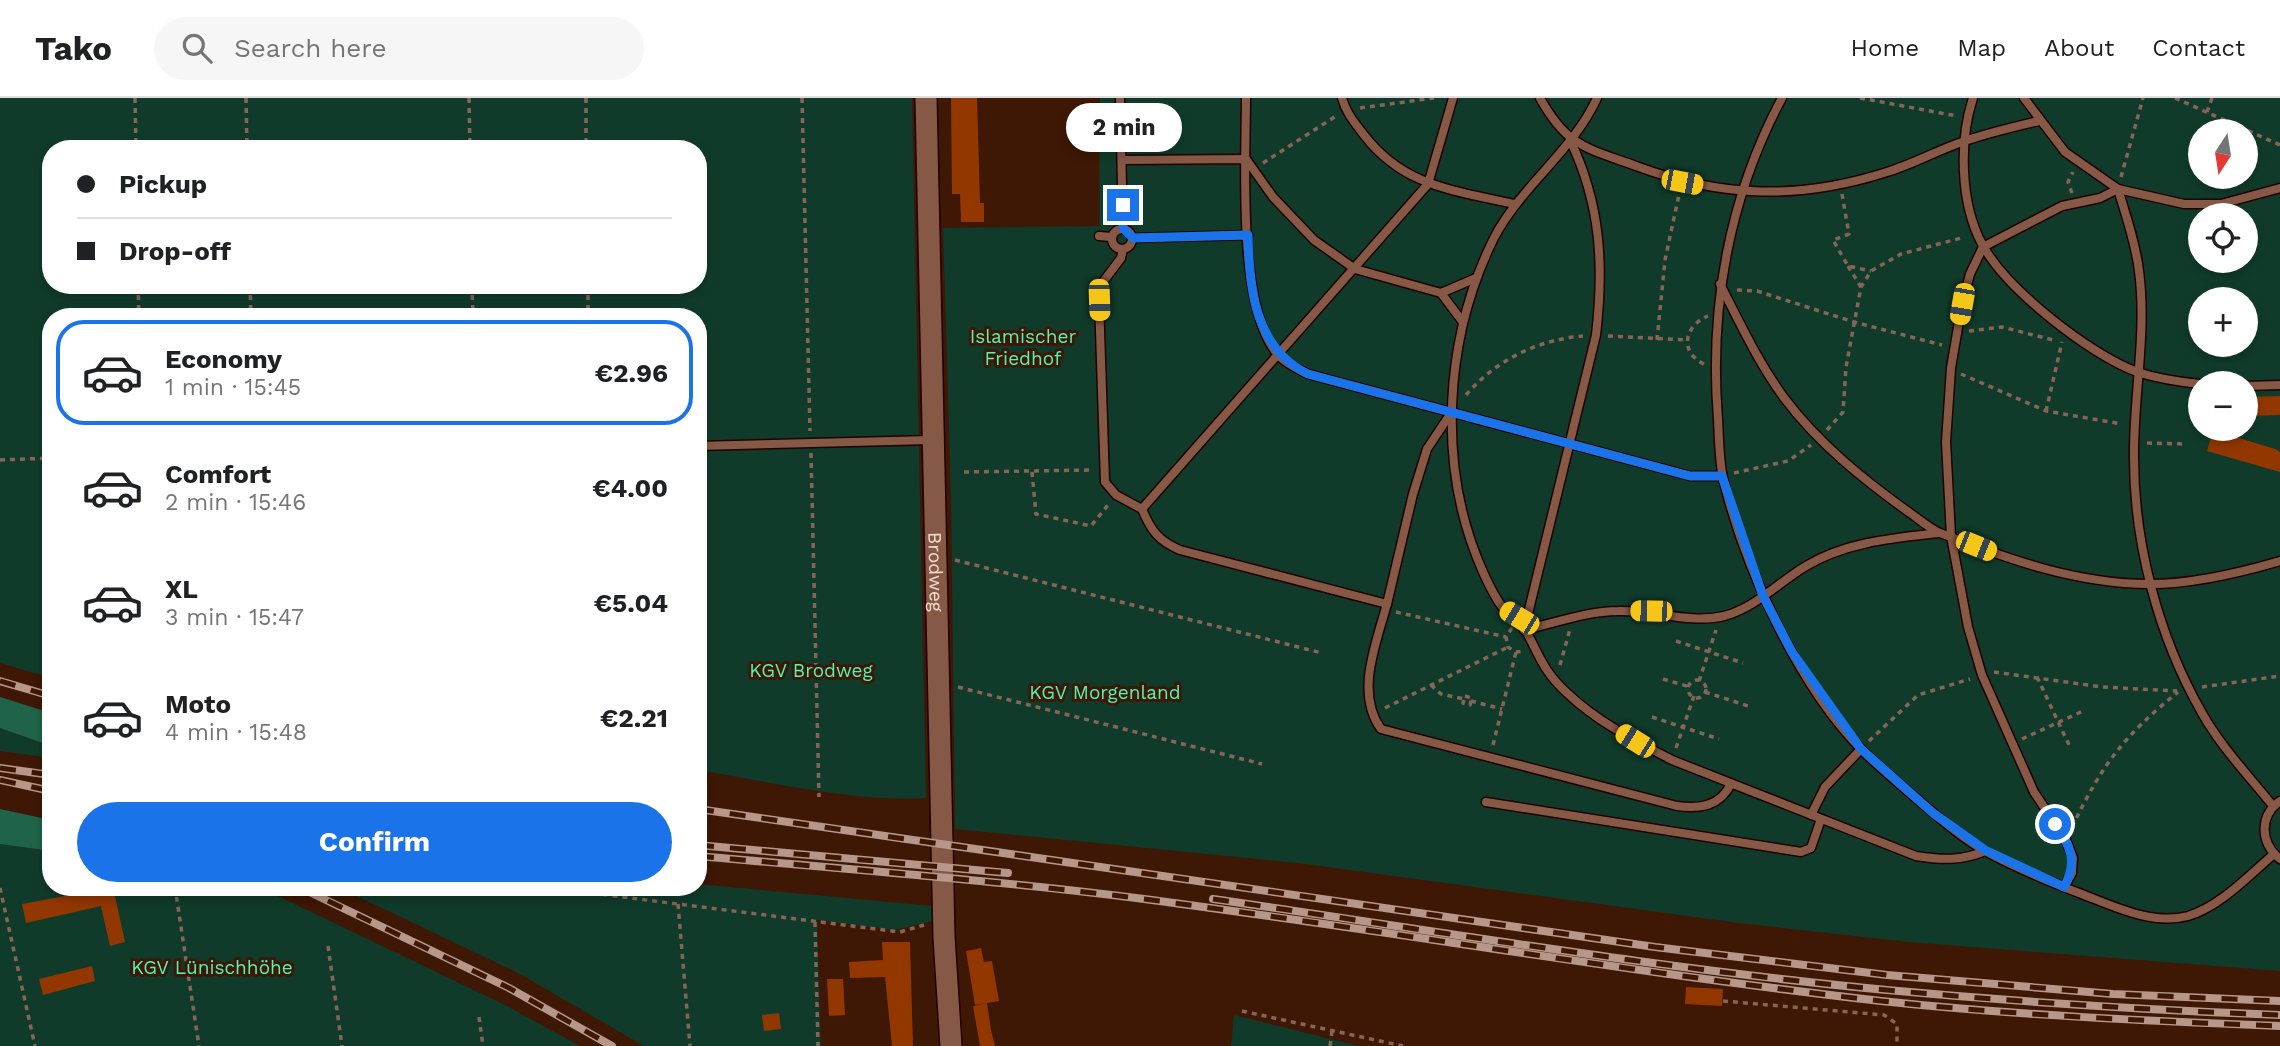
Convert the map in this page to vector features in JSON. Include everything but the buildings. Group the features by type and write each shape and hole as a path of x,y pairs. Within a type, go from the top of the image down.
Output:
{"street":[{"name":"Brodweg","path":"926,98 944,924 951,1046"}],"lane":[{"path":"1119,98 1123,228 1133,238 1248,235"},
{"path":"1246,98 1248,235 1252,292 1263,326 1278,355 1308,374 1690,476 1722,476"},
{"path":"1342,98 1345,111 1370,143 1397,170 1427,184 1514,204"},
{"path":"1142,509 1427,184 1452,98"},
{"path":"1524,630 1596,335 1601,288 1601,242 1583,167 1570,140 1540,98"},
{"path":"1597,98 1570,140 1514,204 1476,278 1462,321 1451,412 1457,472 1467,525 1483,572 1504,609 1519,618 1542,667 1555,681 1602,720 1672,760 1916,856 1940,860 1969,858 1985,850"},
{"path":"1782,98 1767,126 1741,193 1720,284 1713,365 1722,476 1763,596 1792,652 1861,749 1933,813 1985,850 2064,887 2143,915 2169,918 2188,916 2223,897 2277,856 2264,834 2265,822 2277,803 2218,738 2189,688 2173,653 2151,584 2139,524 2134,443 2139,272 2118,189"},
{"path":"1973,98 1962,141 1963,169 1977,234 1983,247 2036,306 2070,332 2138,372 2188,382"},
{"path":"2024,98 2039,121 2066,152 2118,189 2184,204 2221,204 2280,188"},
{"path":"1570,140 1682,182 1741,193 1794,192 1840,185 1889,171 1962,141 2039,121"},
{"path":"1122,160 1247,159 1273,197 1314,240 1355,269 1441,293 1462,321"},
{"path":"2064,887 2072,873 2073,858 2066,839 2034,792 2010,744 1982,675 1968,626 1951,536 1946,442 1951,368 1970,274 1983,247 2030,220 2062,206 2118,189"},
{"path":"1123,228 1114,232 1112,237 1113,243 1123,249"},
{"path":"1099,236 1112,237"},
{"path":"1133,238 1132,243 1123,249 1121,258 1104,282 1099,300 1105,482 1116,495 1142,509 1149,527 1161,541 1180,550 1386,607"},
{"path":"1441,293 1476,278"},
{"path":"1720,284 1758,358 1786,399 1819,437 1879,491 1939,533 2051,572 2151,584 2216,576 2280,561"},
{"path":"2258,386 2280,385"},
{"path":"1451,412 1427,449 1412,494 1369,679 1367,696 1371,715 1381,729 1397,736 1677,806 1698,809 1714,803 1726,794 1731,783"},
{"path":"707,446 934,440"},
{"path":"1524,630 1614,611 1651,611 1707,619 1721,617 1748,606 1807,565 1834,552 1868,542 1939,533"},
{"path":"1811,814 1825,787 1861,749"},
{"path":"1486,802 1801,852 1811,848 1821,819"}],"path":[{"path":"135,98 136,140"},
{"path":"246,98 247,140"},
{"path":"469,98 470,140"},
{"path":"586,98 586,140"},
{"path":"1255,168 1345,111 1434,98"},
{"path":"1860,98 1966,118"},
{"path":"2118,189 2143,98"},
{"path":"2175,98 2280,145"},
{"path":"2207,112 2212,98"},
{"path":"2083,201 2073,195 2068,182 2076,169 2084,166"},
{"path":"1657,340 1665,260 1682,182"},
{"path":"1840,185 1849,234 1833,240 1861,287"},
{"path":"1722,476 1788,461 1802,454 1843,412 1846,367 1854,322 1861,287 1871,271 1901,254 1977,234"},
{"path":"1848,266 1871,271"},
{"path":"1726,296 1738,289 1757,291 1854,322 1954,348"},
{"path":"1686,340 1692,327 1700,320 1716,316"},
{"path":"1956,333 2002,327 2062,342"},
{"path":"2046,411 2062,342 2070,332"},
{"path":"1451,412 1482,376 1517,354 1557,338 1596,335 1686,340"},
{"path":"1686,340 1695,359 1713,365"},
{"path":"1951,368 1976,383 2046,411 2135,425"},
{"path":"2134,443 2184,444"},
{"path":"0,460 42,458"},
{"path":"964,472 1104,470"},
{"path":"1032,471 1036,514 1091,526 1116,495"},
{"path":"936,555 1322,653"},
{"path":"1386,607 1506,637"},
{"path":"1699,681 1721,617"},
{"path":"1555,681 1574,618"},
{"path":"1676,641 1743,663"},
{"path":"1371,715 1508,647"},
{"path":"1489,759 1516,652"},
{"path":"1861,749 1918,695 1982,675 2009,672 2102,687 2179,691 2280,676"},
{"path":"2037,677 2070,747"},
{"path":"1692,678 1699,681 1707,684 1702,699 1687,694 1692,678"},
{"path":"1663,679 1690,687"},
{"path":"939,682 1262,764"},
{"path":"1431,685 1441,694 1464,699 1463,703 1470,705 1471,701 1502,709"},
{"path":"2066,839 2095,778 2121,744 2179,691"},
{"path":"1704,692 1748,706"},
{"path":"1672,760 1694,696"},
{"path":"2010,744 2083,711"},
{"path":"1652,717 1719,739"},
{"path":"0,888 35,1046"},
{"path":"176,896 199,1046"},
{"path":"614,896 900,932 917,926 944,924"},
{"path":"678,904 690,1046"},
{"path":"815,922 818,1046"},
{"path":"328,946 342,1046"},
{"path":"1723,1001 1884,1015 1897,1024 1897,1046"},
{"path":"1242,1011 1403,1046"},
{"path":"479,1017 483,1046"},
{"path":"1330,1046 1332,1031"}],"green space":[{"name":"KGV Brodweg","path":"0,98 912,98 926,798 840,794 707,772 707,308 42,308 42,675 0,663"},
{"path":"1100,98 2280,98 2280,971 1908,942 1739,923 1298,863 955,829 951,497 943,228 1099,226"},
{"path":"0,697 42,710 42,743 0,728"},
{"path":"0,728 42,743 42,757 0,751"},
{"path":"0,809 42,818 42,850 0,844"},
{"name":"KGV Lünischhöhe","path":"0,844 42,850 42,896 278,896 505,1005 580,1046 0,1046"},
{"path":"707,885 932,906 933,921 895,930 817,920 821,1046 644,1046 520,974 357,896 707,896"},
{"path":"1234,1015 1358,1046 1231,1046"}],"railway":[{"path":"0,681 42,693"},
{"path":"0,768 42,774"},
{"path":"0,780 42,789"},
{"path":"707,810 1655,947 1887,975 2113,994 2280,1001"},
{"path":"707,846 1008,873"},
{"path":"707,857 972,880 1136,898 1695,978 1881,1001 2080,1017 2280,1026"},
{"path":"318,896 509,988 612,1046"},
{"path":"1213,899 1633,960 1802,981 2034,1002 2280,1015"}],"route":[{"path":"1123,205 1123,228 1131,233 1133,238 1248,235 1252,292 1263,326 1278,355 1291,366 1308,374 1690,476 1722,476 1763,596 1792,652 1861,749 1933,813 1985,850 2064,887 2072,873 2073,858 2066,839 2055,824"}],"park label":[{"name":"Islamischer Friedhof","path":"1023,347"},
{"name":"KGV Morgenland","path":"1105,692"}]}
